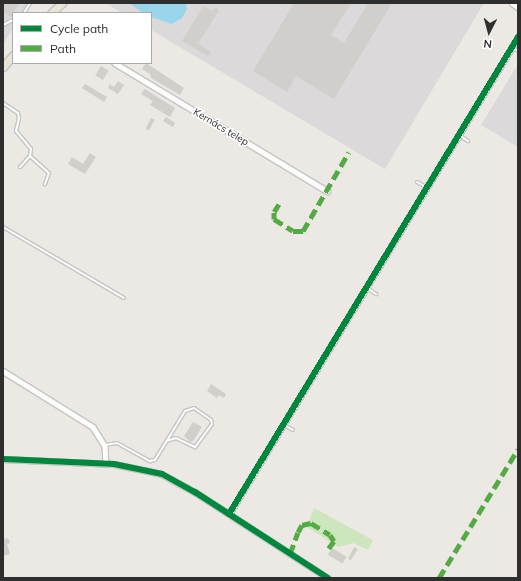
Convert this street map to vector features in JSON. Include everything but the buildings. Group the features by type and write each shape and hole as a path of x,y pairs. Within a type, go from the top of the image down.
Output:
{"main road":[{"path":"52,12 62,3"},
{"path":"3,68 12,56"}],"street":[{"path":"512,3 518,7"},
{"path":"229,514 518,37"},
{"name":"Kernács telep","path":"117,64 327,191"},
{"path":"3,371 94,427 105,445 106,464"},
{"path":"3,459 106,464 139,468 162,474 229,514 328,578"}],"lane":[{"path":"25,12 30,3"},
{"path":"3,25 12,20"},
{"path":"512,47 518,51"},
{"path":"3,103 19,115 16,132 31,149 30,156 20,168"},
{"path":"459,134 468,141"},
{"path":"30,156 49,173 45,184"},
{"path":"417,182 427,188"},
{"path":"3,227 124,298"},
{"path":"366,288 376,294"},
{"path":"105,445 117,444 150,461 155,460 185,411 194,408 211,420 212,424 195,447 176,438 167,442"},
{"path":"283,424 293,430"}],"shaded area":[{"path":"3,3 28,3 23,12 12,12 12,30 3,45"},
{"path":"105,3 484,3 385,169 152,31 152,12 120,12"},
{"path":"518,64 518,147 481,125"}],"green space":[{"path":"314,508 373,540 368,550 353,543 338,547 307,527"}],"water":[{"path":"129,3 186,3 187,9 182,18 172,24 152,17 152,12 142,12"}],"marked path":[{"path":"279,204 274,212 274,219 293,231 303,231 349,152"},
{"path":"439,578 518,449"},
{"path":"290,554 302,525 311,523 330,535 334,541 329,548"}],"cycle path":[{"path":"229,514 518,37"},
{"path":"3,459 114,464 162,474 195,492 328,578"}]}
